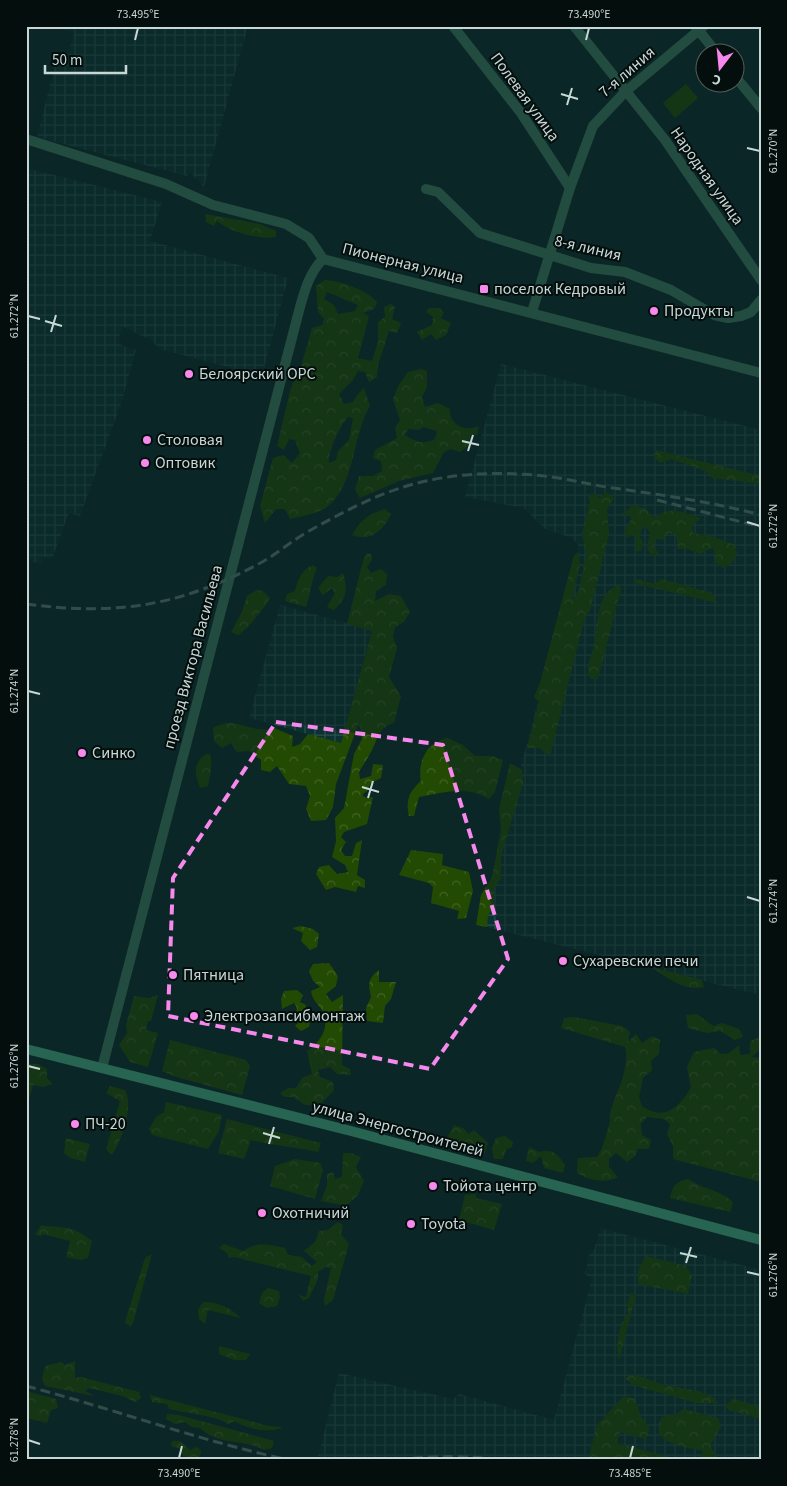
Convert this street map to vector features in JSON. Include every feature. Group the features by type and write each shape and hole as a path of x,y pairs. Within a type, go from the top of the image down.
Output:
{"main road":[{"name":"улица Энергостроителей","path":"26,1049 761,1240"}],"street":[{"name":"Полевая улица","path":"453,26 521,113 570,188"},
{"name":"Народная улица","path":"574,26 624,92 670,147 761,280"},
{"path":"699,28 709,42"},
{"name":"7-я линия","path":"600,117 624,92 699,28"},
{"path":"744,87 761,108"},
{"name":"Полевая улица","path":"532,312 587,139 600,117"},
{"name":"Пионерная улица","path":"26,140 166,184 213,205 286,224 309,238 323,258 761,373"},
{"name":"8-я линия","path":"426,189 438,192 480,233 591,268 625,272 671,290 714,315 728,318 752,312 761,300"},
{"name":"проезд Виктора Васильева","path":"102,1068 300,307 312,273 323,258"}],"highlighted area":[{"path":"276,722 443,745 508,959 430,1069 168,1016 173,878"}],"shaded area":[{"path":"63,26 248,26 204,187 191,173 188,173 187,176 37,137 57,57 67,60 74,32 62,29"},
{"path":"26,168 162,202 150,241 288,278 262,376 160,349 151,340 123,327 119,337 121,345 136,350 121,404 80,516 69,513 52,559 43,557 41,564 26,560"},
{"path":"501,364 761,430 761,980 756,994 479,925 579,546 572,538 545,529 524,508 465,497"},
{"path":"280,605 372,630 341,743 249,718"},
{"path":"600,1228 761,1270 761,1460 317,1460 339,1373 453,1399 459,1394 554,1420 592,1279 585,1274 590,1253 594,1250"}],"green space":[{"path":"686,84 698,98 675,118 663,103"},
{"path":"205,214 260,224 276,231 276,237 269,238 245,234 229,229 217,221 214,226 206,222"},
{"path":"325,280 338,282 360,290 377,302 374,309 363,313 369,316 358,358 372,361 378,342 378,322 385,317 384,307 391,304 395,307 392,319 401,323 397,333 389,331 378,365 377,377 369,382 365,372 358,371 353,380 339,394 344,404 353,402 364,388 370,406 364,418 349,473 336,497 323,509 290,519 285,509 276,509 265,523 260,506 273,458 283,455 292,463 300,453 295,440 289,439 284,450 277,446 290,391 296,375 310,372 301,366 312,328 322,325 324,319 318,312 316,286","holes":["327,292 358,305 355,311 338,314 334,305 324,299","348,417 353,418 349,440 338,451 336,460 329,463 330,452 335,439"]},
{"path":"429,308 439,308 444,312 441,318 451,323 446,335 436,340 431,334 422,340 417,332 432,325 433,317 426,312"},
{"path":"421,369 427,371 427,387 422,397 425,407 438,403 450,409 452,419 459,426 474,428 479,426 477,435 470,435 469,446 460,452 451,449 444,452 433,473 399,481 360,498 355,490 359,476 373,476 382,471 381,461 373,458 375,450 397,438 395,428 400,420 393,399 399,385 408,372","holes":["423,427 437,431 435,439 427,442 416,441 405,435 408,429 419,430"]},
{"path":"655,450 761,476 761,484 712,478 706,471 671,459 660,463 654,457"},
{"path":"606,492 614,498 607,510 609,534 590,611 584,620 550,756 540,748 527,748 539,702 534,697 540,683 574,555 579,552 580,564 572,601 579,590 586,554 582,534 590,501 588,496 594,493 599,498"},
{"path":"633,505 646,509 653,518 665,512 676,511 701,518 692,525 693,533 714,537 735,545 737,553 733,562 724,568 716,563 714,549 709,549 700,554 688,549 678,549 676,534 668,533 663,540 656,539 653,546 659,554 652,556 647,548 650,533 645,525 639,535 643,543 641,551 636,551 636,535 626,537 625,530 631,519 629,514 621,515"},
{"path":"385,509 391,514 376,534 365,537 352,535 366,518"},
{"path":"367,553 371,554 372,560 367,567 371,573 381,569 387,574 386,585 376,591 375,601 389,594 401,596 410,612 404,622 395,627 393,637 397,648 389,677 401,696 394,723 382,730 359,772 360,779 371,776 373,764 383,765 381,778 371,783 367,791 362,795 367,798 373,797 367,824 344,832 341,837 346,842 341,850 345,856 352,856 356,843 362,840 357,875 365,880 365,888 358,886 356,892 335,887 326,890 316,874 319,867 329,865 337,874 348,872 345,865 332,857 336,841 335,818 344,808 354,754 362,739 359,723 336,784 333,807 326,820 311,821 306,809 310,796 306,786 289,784 277,766 270,772 261,770 261,760 249,751 237,752 231,743 222,748 214,741 213,728 230,723 263,730 274,728 293,736 292,747 300,744 308,734 341,743 372,631 347,624 363,561"},
{"path":"313,565 317,568 306,607 285,601 287,594 295,591 303,572"},
{"path":"343,573 346,584 344,598 334,610 327,607 335,593 332,588 323,595 318,588 328,576 337,577"},
{"path":"636,579 654,584 662,579 712,593 717,603 633,583"},
{"path":"619,585 621,589 598,679 591,679 588,666 594,646 599,611 606,595 611,589"},
{"path":"257,590 263,591 270,598 268,602 242,632 238,635 231,632 242,612 247,596"},
{"path":"447,738 463,745 475,756 492,756 503,760 495,792 489,799 472,792 463,791 419,797 414,816 409,816 409,796 421,781 422,760 429,748 440,740"},
{"path":"206,754 210,754 211,762 208,786 200,788 196,770 198,762"},
{"path":"510,763 522,770 523,783 501,856 501,878 494,889 494,906 488,915 487,927 476,925 481,895 492,877 501,830 499,809"},
{"path":"411,850 443,854 442,865 469,872 473,891 466,918 457,919 459,911 431,903 433,887 429,883 399,875"},
{"path":"301,926 313,929 319,934 317,947 310,950 301,941 303,933 292,928"},
{"path":"329,963 338,976 336,986 326,994 332,1002 343,995 342,1065 350,1069 351,1075 337,1074 330,1067 318,1070 320,1077 333,1082 334,1090 320,1105 305,1105 293,1097 284,1097 280,1093 288,1088 296,1088 302,1078 312,1074 307,1051 320,1039 324,1029 325,1018 311,991 320,987 313,981 309,971 313,964"},
{"path":"651,967 702,980 704,987 683,986"},
{"path":"379,970 379,982 396,982 391,999 385,1006 383,1023 367,1021 366,1008 371,997 370,982"},
{"path":"297,990 303,995 300,1002 306,1005 305,1012 312,1014 309,1027 301,1031 295,1026 302,1018 295,1014 297,1008 294,1003 282,1009 281,999 284,991"},
{"path":"158,995 151,1021 148,1021 146,1030 158,1033 148,1067 130,1062 119,1045 127,1033 126,1025 134,996 148,998"},
{"path":"697,1014 713,1026 722,1023 739,1029 743,1037 735,1040 720,1031 707,1033 688,1028 686,1015"},
{"path":"574,1017 622,1026 630,1032 628,1042 636,1034 642,1043 652,1036 660,1040 659,1054 651,1061 652,1070 643,1078 639,1097 642,1106 657,1113 671,1110 687,1094 691,1087 687,1067 694,1052 714,1048 721,1054 729,1053 739,1045 740,1055 750,1054 750,1041 761,1037 761,1048 752,1057 761,1058 761,1182 673,1159 673,1146 667,1134 670,1124 664,1119 647,1117 641,1124 642,1135 651,1140 649,1149 638,1149 635,1156 627,1162 616,1153 609,1159 609,1167 618,1177 608,1180 597,1180 586,1178 577,1173 578,1158 597,1157 601,1150 610,1124 612,1106 622,1081 626,1055 625,1047 561,1028 564,1018"},
{"path":"170,1040 246,1060 250,1066 242,1095 176,1077 162,1071"},
{"path":"28,1064 38,1064 47,1069 47,1078 53,1084 43,1087 33,1085 26,1110"},
{"path":"110,1086 125,1090 128,1105 126,1123 120,1141 112,1155 106,1149 120,1101 106,1093"},
{"path":"166,1102 222,1115 219,1131 208,1149 152,1135 149,1129 156,1117 164,1112"},
{"path":"227,1119 321,1143 318,1152 251,1140 244,1159 218,1153"},
{"path":"454,1125 463,1128 469,1134 474,1130 488,1143 485,1153 472,1146 450,1143 448,1136"},
{"path":"505,1136 513,1142 512,1147 506,1150 503,1159 494,1159 492,1148 496,1138"},
{"path":"66,1138 90,1144 85,1162 70,1158 64,1153"},
{"path":"529,1147 539,1152 548,1151 557,1155 565,1165 563,1173 544,1168 541,1156 533,1163 526,1161"},
{"path":"343,1153 351,1153 361,1157 356,1167 364,1181 358,1195 346,1206 321,1201 327,1185 327,1174 333,1172 335,1179 342,1177"},
{"path":"295,1159 320,1163 323,1170 315,1199 270,1186 275,1166"},
{"path":"688,1179 728,1198 733,1202 730,1212 670,1198 675,1185"},
{"path":"476,1194 476,1198 502,1204 494,1230 459,1220 465,1195"},
{"path":"338,1222 343,1225 341,1234 349,1244 333,1300 325,1306 324,1299 331,1268 326,1267 318,1272 318,1279 309,1298 303,1301 299,1295 306,1297 311,1276 234,1257 229,1258 227,1253 219,1248 224,1244 243,1251 258,1245 285,1248 288,1255 302,1257 312,1266 317,1262 304,1251 315,1242 319,1231 328,1230"},
{"path":"41,1225 68,1228 85,1236 92,1241 88,1258 81,1260 66,1257 70,1241 42,1234 41,1236 35,1235"},
{"path":"152,1254 133,1323 130,1327 125,1322 145,1258"},
{"path":"646,1256 686,1266 692,1276 688,1294 639,1284 638,1273"},
{"path":"268,1288 279,1291 280,1297 277,1306 267,1308 259,1303 262,1293"},
{"path":"631,1293 636,1295 619,1360 617,1348 619,1335 622,1323 628,1313 627,1304"},
{"path":"203,1302 224,1306 241,1318 208,1310 205,1324 199,1319 198,1310"},
{"path":"219,1346 250,1354 246,1360 234,1360 219,1354"},
{"path":"75,1361 75,1378 81,1377 139,1392 141,1398 135,1402 122,1396 89,1388 85,1391 94,1396 45,1386 42,1379 45,1366 61,1362 65,1365"},
{"path":"631,1375 664,1385 706,1394 718,1403 697,1403 633,1385 625,1378"},
{"path":"26,1391 56,1399 58,1408 51,1410 47,1423 26,1418"},
{"path":"150,1395 269,1426 283,1427 272,1430 259,1430 235,1421 228,1424 209,1417 169,1409 167,1404 152,1402"},
{"path":"624,1396 635,1399 641,1417 650,1428 646,1439 620,1432 617,1443 680,1460 588,1460 597,1425"},
{"path":"734,1399 761,1407 761,1419 729,1410 725,1405"},
{"path":"683,1409 718,1418 721,1427 710,1445 718,1460 700,1460 703,1451 670,1442 659,1433 662,1417 677,1414"},
{"path":"167,1414 179,1415 274,1441 272,1448 264,1450 248,1444 222,1440 185,1422 175,1424 166,1419"},
{"path":"172,1441 180,1441 190,1450 197,1447 201,1451 200,1456 196,1459 183,1456 180,1449 171,1446"}],"railway":[{"path":"26,604 90,609 120,608 177,598 234,576 264,561 309,531 371,499 410,485 445,477 499,473 552,477 669,496 761,515"},
{"path":"657,500 761,527"},
{"path":"26,1386 223,1444 289,1460"},
{"path":"398,1460 425,1457 505,1460"}],"place":[{"name":"поселок Кедровый","path":"484,289"},
{"name":"Продукты","path":"654,311"},
{"name":"Белоярский ОРС","path":"189,374"},
{"name":"Столовая","path":"147,440"},
{"name":"Оптовик","path":"145,463"},
{"name":"Синко","path":"82,753"},
{"name":"Сухаревские печи","path":"563,961"},
{"name":"Пятница","path":"173,975"},
{"name":"Электрозапсибмонтаж","path":"194,1016"},
{"name":"ПЧ-20","path":"75,1124"},
{"name":"Тойота центр","path":"433,1186"},
{"name":"Охотничий","path":"262,1213"},
{"name":"Toyota","path":"411,1224"}]}
